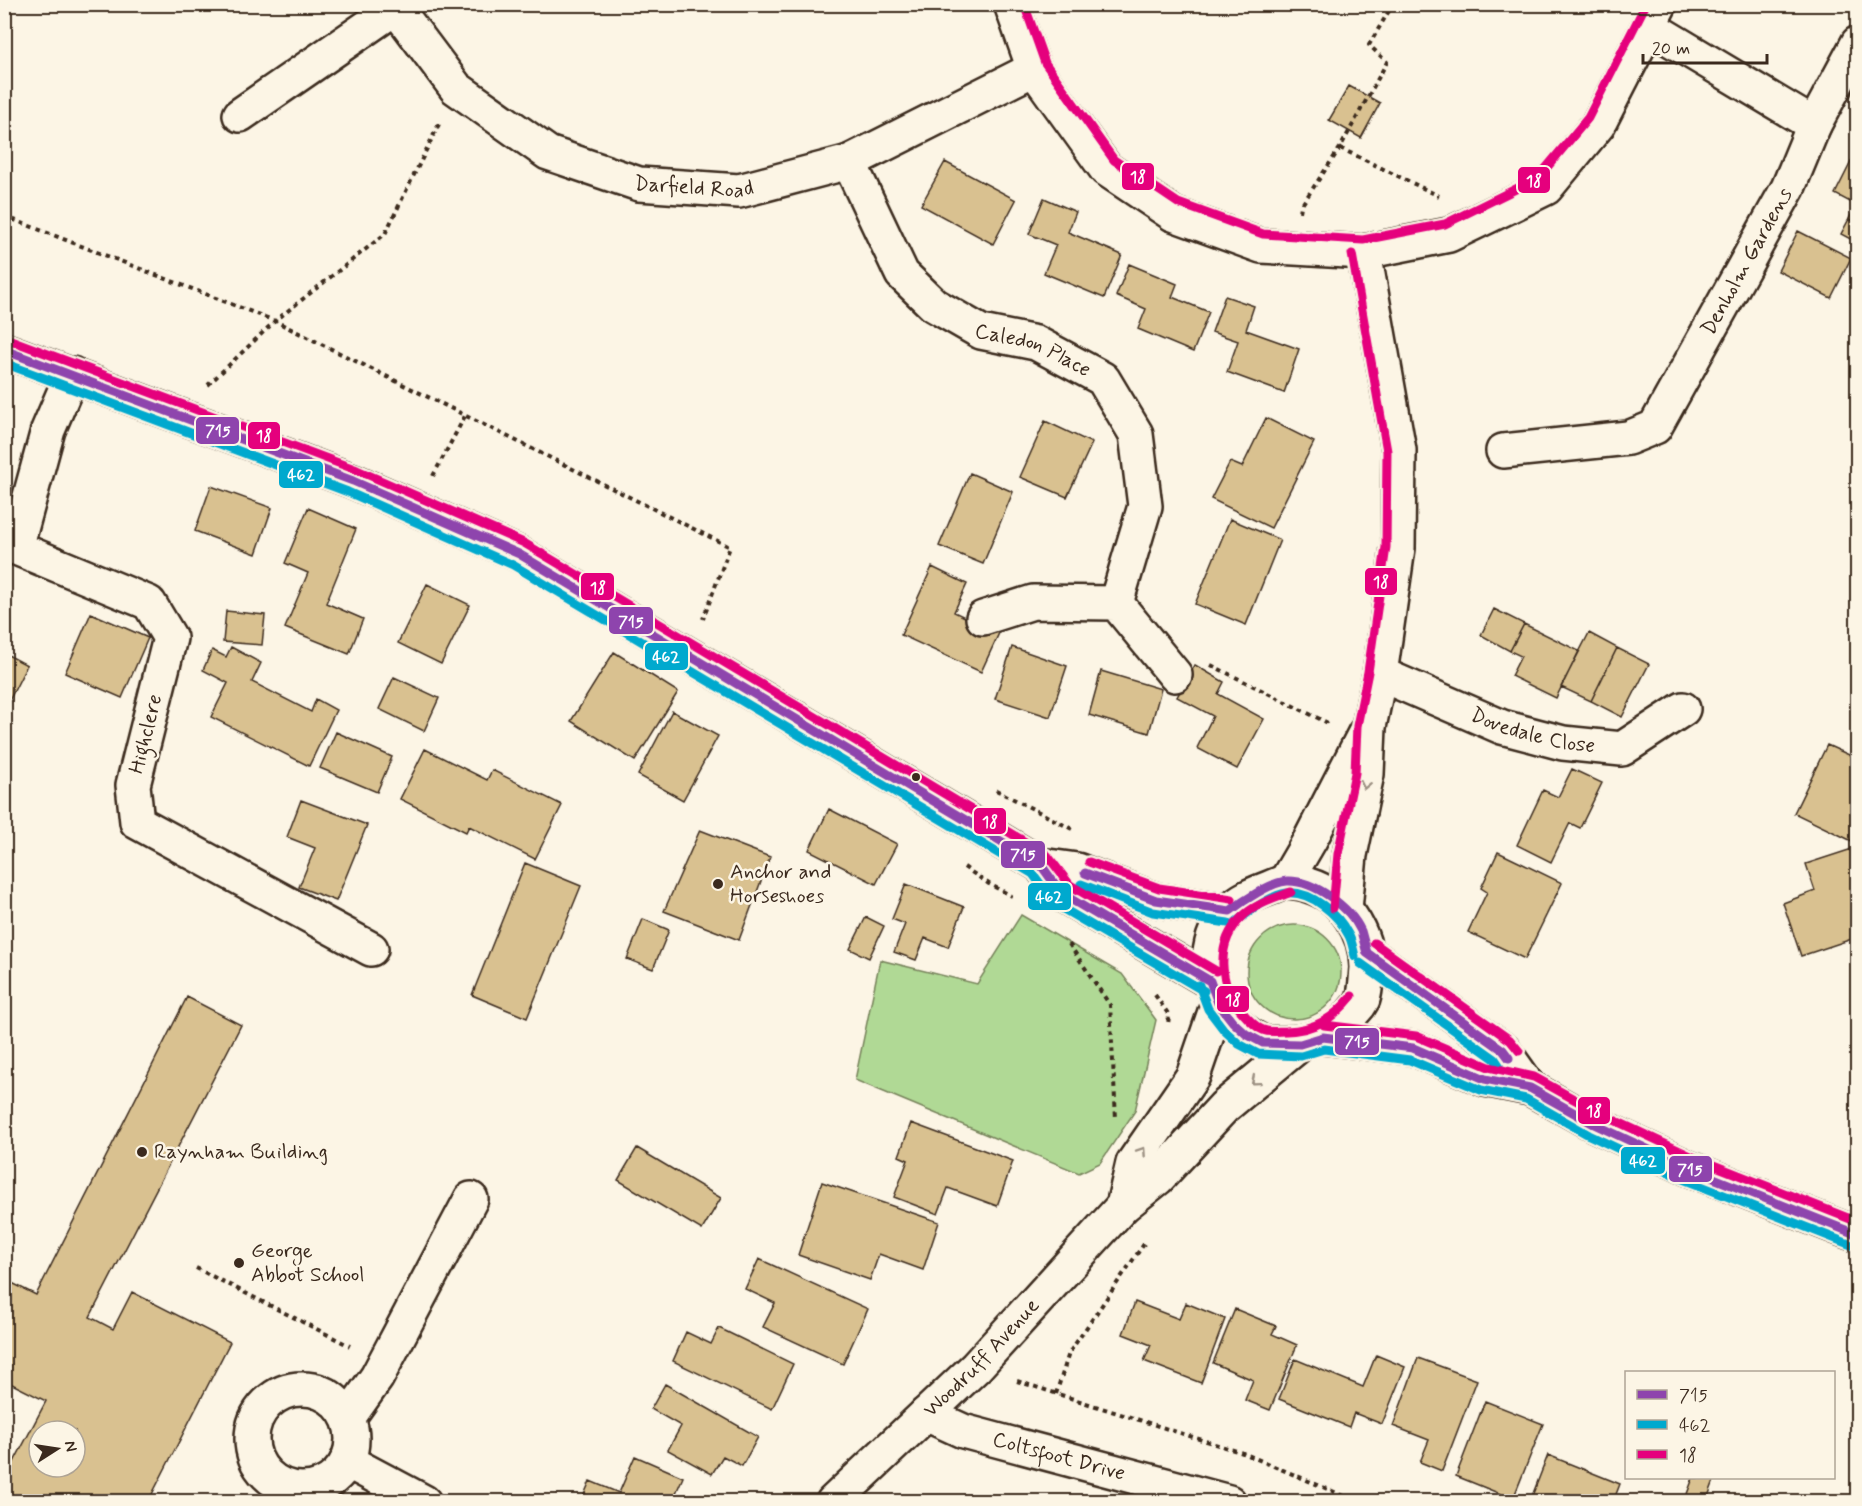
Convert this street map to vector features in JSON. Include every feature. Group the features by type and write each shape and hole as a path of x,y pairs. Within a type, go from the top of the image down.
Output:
{"street":[{"path":"1011,4 1034,69 1106,169 1173,214 1261,246 1364,252 1449,235 1545,188 1598,125 1655,16 1814,125"},
{"name":"Darfield Road","path":"240,115 394,6 456,88 548,153 639,184 739,191 849,162 1034,69"},
{"name":"Denholm Gardens","path":"1503,451 1628,438 1655,427 1788,188 1814,125 1857,43"},
{"name":"Caledon Place","path":"849,162 902,274 934,305 981,332 1036,344 1103,379 1136,434 1144,507 1116,603"},
{"path":"1345,909 1350,855 1367,774 1369,727 1380,674 1398,548 1398,450 1364,252"},
{"path":"4,350 343,477 519,554 1041,865 1077,870 1156,900 1230,911"},
{"name":"Highclere","path":"72,374 48,430 10,550 149,603 170,638 133,785 137,822 371,949"},
{"path":"982,618 1033,602 1116,603 1169,667"},
{"name":"Dovedale Close","path":"1380,674 1502,727 1563,743 1622,749 1683,710"},
{"path":"1286,881 1310,840 1354,751 1369,727"},
{"path":"1041,865 1062,894 1214,992 1246,1034 1263,1043 1312,1040 1413,1048 1485,1078 1530,1088 1594,1124 1688,1168 1857,1235"},
{"path":"1214,992 1209,957 1216,932 1230,911 1251,895 1286,881 1308,885 1326,893 1345,909 1360,929 1367,953 1366,978 1363,1001 1346,1022 1312,1040"},
{"path":"1367,953 1503,1050 1530,1088"},
{"name":"Woodruff Avenue","path":"1123,1206 1133,1163 1193,1076 1214,992"},
{"name":"Woodruff Avenue","path":"833,1502 976,1367 1123,1206 1158,1178 1224,1107 1312,1040"},
{"path":"348,1418 377,1377 471,1200"},
{"path":"307,1389 321,1392 332,1399 348,1418 352,1443 347,1461 336,1477 325,1484 291,1495 266,1475 254,1454 251,1441 256,1417 273,1397 285,1391 307,1389"},
{"name":"Coltsfoot Drive","path":"926,1414 963,1431 1229,1502"},
{"path":"347,1461 424,1502"}],"path":[{"path":"1293,249 1301,206 1340,148 1387,62 1369,45 1393,4"},
{"path":"174,412 210,383 275,321 385,234 456,88"},
{"path":"1340,148 1484,218"},
{"path":"4,216 275,321 730,547 701,625 684,654"},
{"path":"415,508 465,416"},
{"path":"1169,667 1180,649 1334,727"},
{"path":"1032,809 1082,834"},
{"path":"989,884 1018,899"},
{"path":"1067,942 1110,1005 1116,1130"},
{"path":"1149,985 1169,1015 1168,1026"},
{"path":"1056,1394 1069,1353 1149,1237"},
{"path":"196,1268 353,1348 366,1392"},
{"path":"976,1367 1243,1453 1358,1502"}],"green space":[{"path":"1021,915 1122,974 1156,1020 1135,1111 1100,1163 1079,1173 855,1080 880,960 977,984"},
{"path":"1294,925 1312,928 1327,939 1338,954 1341,972 1338,990 1327,1005 1312,1016 1294,1019 1276,1016 1261,1005 1250,990 1247,972 1250,954 1261,939 1276,928"}],"building":[{"path":"1349,86 1380,103 1361,138 1329,120"},
{"path":"1858,148 1858,224 1849,219 1856,205 1835,194"},
{"path":"945,162 1016,200 993,244 921,205"},
{"path":"1044,198 1076,212 1068,232 1122,255 1104,298 1044,273 1056,245 1029,234"},
{"path":"1849,219 1858,224 1858,243 1841,234"},
{"path":"1798,231 1851,258 1831,298 1778,271"},
{"path":"1129,264 1177,284 1172,297 1209,312 1193,352 1138,329 1146,309 1116,296"},
{"path":"1225,296 1254,306 1246,330 1299,349 1284,393 1227,372 1238,341 1212,332"},
{"path":"1266,418 1314,442 1271,528 1211,499 1230,462 1242,467"},
{"path":"1045,421 1092,443 1067,497 1020,477"},
{"path":"970,473 1013,492 983,564 939,546"},
{"path":"211,486 272,508 256,554 195,531"},
{"path":"308,508 356,529 326,603 363,619 349,654 285,628 308,573 285,563"},
{"path":"1230,519 1280,540 1246,625 1195,604"},
{"path":"932,567 967,584 954,612 999,633 981,672 901,635"},
{"path":"427,584 470,605 441,664 398,643"},
{"path":"1494,609 1524,624 1510,651 1481,635"},
{"path":"226,611 265,615 262,645 223,642"},
{"path":"91,613 148,638 122,698 65,673"},
{"path":"1524,624 1579,651 1556,698 1511,676 1521,656 1510,651"},
{"path":"1589,633 1617,648 1591,701 1561,687"},
{"path":"231,647 261,663 252,682 311,712 316,699 336,710 309,766 211,717 228,683 203,670 212,650 226,657"},
{"path":"1012,647 1067,666 1050,717 995,699"},
{"path":"1617,648 1649,664 1622,717 1591,701"},
{"path":"614,652 678,692 635,761 571,721"},
{"path":"4,653 27,665 4,711"},
{"path":"1195,665 1224,682 1218,694 1264,719 1237,769 1197,748 1213,716 1177,697"},
{"path":"1101,671 1161,689 1149,733 1089,715"},
{"path":"394,677 439,698 424,731 379,709"},
{"path":"672,711 718,736 683,800 638,775"},
{"path":"336,732 392,757 377,792 320,768"},
{"path":"1827,745 1858,759 1856,843 1794,813"},
{"path":"425,749 487,780 492,770 562,805 535,859 469,826 466,832 400,799"},
{"path":"1572,769 1602,783 1580,828 1570,823 1551,862 1517,845 1543,790 1558,797"},
{"path":"301,800 367,825 336,901 299,887 315,848 287,837"},
{"path":"829,809 897,844 876,884 809,850"},
{"name":"Anchor and Horseshoes","path":"700,830 770,857 739,940 664,911"},
{"path":"1858,847 1858,908 1856,908 1858,937 1801,956 1783,903 1815,891 1806,864"},
{"path":"1498,852 1562,883 1525,959 1468,932 1487,892 1481,888"},
{"path":"525,863 581,886 527,1018 472,995"},
{"path":"906,884 964,907 948,947 925,938 916,960 894,952 905,924 892,919"},
{"path":"866,917 884,926 869,958 850,949"},
{"path":"643,919 669,930 653,969 627,959"},
{"name":"Raynham Building","path":"187,997 241,1025 90,1317 113,1329 132,1292 230,1342 148,1502 4,1502 4,1481 27,1437 27,1479 87,1479 87,1419 37,1419 46,1401 4,1380 4,1279 36,1295"},
{"path":"911,1123 1013,1161 997,1206 948,1188 938,1214 894,1197 908,1160 899,1156"},
{"path":"637,1148 721,1198 702,1230 618,1180"},
{"path":"822,1182 939,1222 923,1270 879,1254 870,1280 798,1255"},
{"path":"759,1259 868,1309 843,1364 763,1327 775,1303 745,1289"},
{"path":"1135,1302 1179,1319 1186,1303 1225,1319 1201,1383 1144,1361 1151,1345 1123,1334"},
{"path":"1235,1309 1276,1326 1272,1334 1297,1345 1270,1410 1245,1400 1253,1380 1213,1363"},
{"path":"719,1328 793,1364 772,1409 673,1361 686,1332 711,1344"},
{"path":"1376,1355 1405,1367 1382,1424 1354,1413 1349,1427 1279,1399 1295,1359 1363,1387"},
{"path":"1418,1358 1477,1380 1442,1471 1420,1462 1429,1440 1393,1426"},
{"path":"665,1384 758,1437 742,1466 723,1456 712,1474 668,1450 681,1426 651,1409"},
{"path":"1485,1401 1543,1424 1513,1499 1456,1476"},
{"path":"1548,1455 1620,1484 1613,1502 1545,1502 1532,1496"},
{"path":"635,1456 683,1477 672,1502 581,1502 590,1481 619,1493"},
{"path":"1693,1479 1715,1479 1706,1502 1684,1502"}],"transit line":[{"name":"18","path":"1024,4 1045,63 1114,160 1178,203 1263,234 1363,240 1445,224 1538,178 1588,118 1646,4"},
{"name":"18","path":"1333,908 1338,854 1355,773 1357,726 1368,672 1386,547 1387,451 1352,254"},
{"name":"18","path":"8,339 357,470 524,543 1047,855 1070,885 1216,971"},
{"name":"715","path":"4,350 353,481 519,554 1041,865 1062,894 1210,981"},
{"name":"462","path":"4,363 348,492 513,565 1033,874 1055,904 1204,991"},
{"name":"18","path":"1089,862 1159,888 1232,899"},
{"name":"715","path":"1085,873 1156,900 1230,911"},
{"name":"715","path":"1230,911 1257,893 1280,882 1297,882 1308,885 1330,897 1349,913 1361,931 1367,953"},
{"name":"462","path":"1081,884 1153,912 1228,923"},
{"name":"18","path":"1291,892 1253,909 1233,927 1227,939 1223,964 1224,977 1234,1001 1254,1025 1274,1032 1297,1030 1324,1021 1338,1011 1352,996"},
{"name":"462","path":"1237,921 1274,897 1296,893 1323,905 1338,919 1349,936 1355,956"},
{"name":"18","path":"1374,943 1510,1040 1519,1051"},
{"name":"715","path":"1367,953 1503,1050 1509,1058"},
{"name":"462","path":"1360,963 1495,1059 1499,1065"},
{"name":"715","path":"1210,981 1218,1003 1233,1022 1246,1034 1263,1043 1300,1044 1323,1037 1413,1048 1485,1079 1530,1088 1594,1124 1688,1168 1858,1235"},
{"name":"462","path":"1199,985 1208,1009 1224,1030 1239,1044 1258,1054 1301,1056 1324,1049 1410,1060 1481,1090 1526,1099 1589,1135 1683,1179 1854,1246"},
{"name":"18","path":"1324,1025 1416,1036 1489,1067 1534,1077 1599,1113 1693,1157 1858,1222"}],"place":[{"name":"Anchor and Horseshoes","path":"718,884"},
{"name":"Raynham Building","path":"142,1152"},
{"name":"George Abbot School","path":"239,1263"}]}
